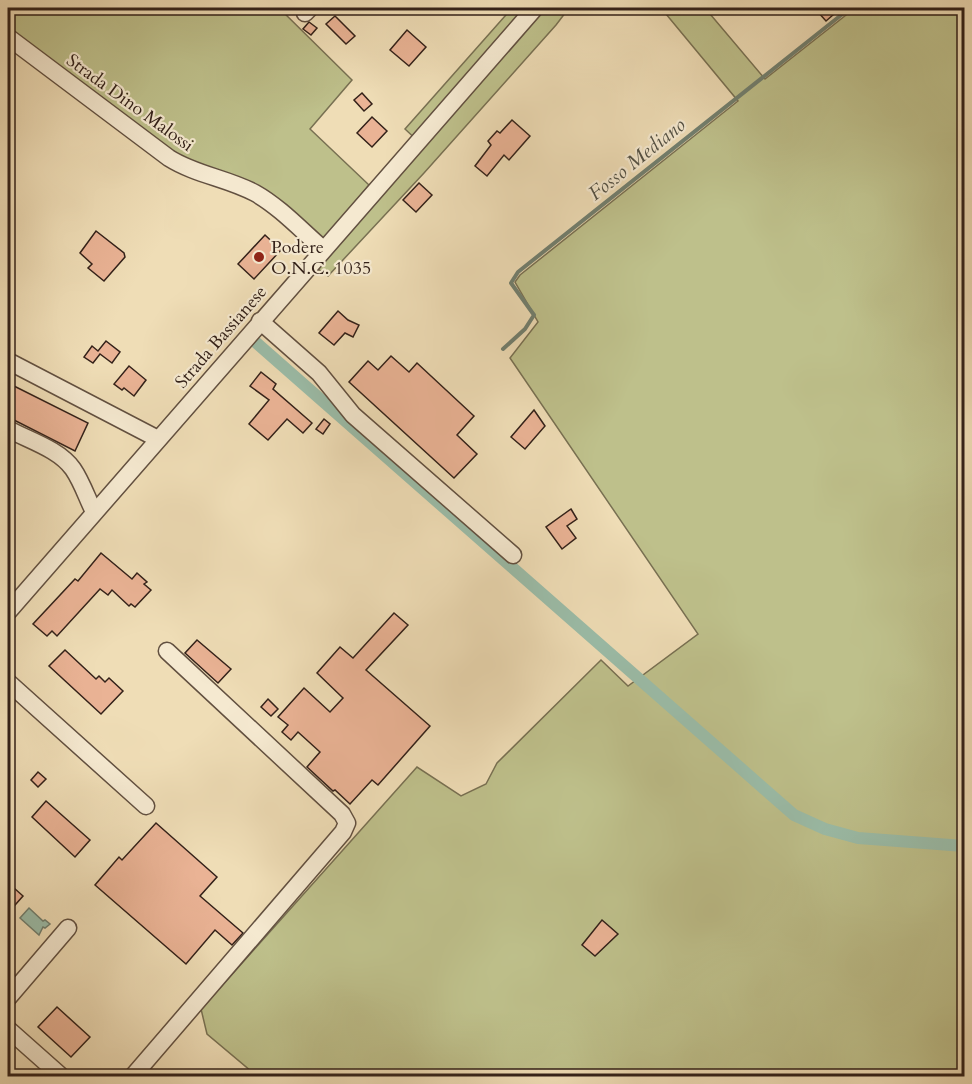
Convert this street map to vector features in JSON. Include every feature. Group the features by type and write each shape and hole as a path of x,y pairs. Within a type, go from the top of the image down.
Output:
{"street":[{"name":"Strada Bassianese","path":"8,612 535,8"},
{"name":"Strada Dino Malossi","path":"8,38 169,158 195,172 255,193 323,249"},
{"path":"260,321 322,377 353,415 513,555"},
{"path":"8,361 158,438"},
{"path":"8,429 55,454 67,463 94,512"},
{"path":"133,1077 344,832 347,823 342,814 167,651"},
{"path":"8,681 146,806"},
{"path":"8,998 68,928"},
{"path":"8,1029 61,1077"}],"green space":[{"path":"8,8 279,8 352,80 310,129 369,185 323,241 255,187 189,169 8,35"},
{"path":"512,8 569,8 424,173 328,276 314,266 421,144 405,129"},
{"path":"661,8 705,8 765,79 855,8 964,8 964,1076 257,1076 207,1034 201,1009 417,767 461,796 486,784 497,763 601,660 628,686 698,634 510,358 538,322 515,282 520,275 738,101"}],"shaded area":[{"path":"29,908 43,921 50,924 43,927 39,935 20,918"}],"building":[{"path":"823,8 841,8 826,21 818,12"},
{"path":"335,16 355,36 346,44 326,24"},
{"path":"309,22 317,28 311,35 303,29"},
{"path":"407,30 426,47 409,66 390,50"},
{"path":"362,93 372,104 364,111 354,100"},
{"path":"372,117 387,131 372,147 357,133"},
{"path":"512,120 530,136 509,160 504,155 487,176 475,166 491,145 488,141 497,131 500,133"},
{"path":"419,183 432,195 416,212 403,200"},
{"path":"96,231 124,253 125,257 104,281 88,268 92,264 80,253"},
{"name":"Podere O.N.C. 1035","path":"265,235 281,250 254,279 238,264"},
{"path":"338,311 348,320 359,325 353,337 345,333 334,345 319,333"},
{"path":"106,341 120,352 112,363 100,354 93,363 84,357 92,346 98,351"},
{"path":"391,356 409,372 417,363 474,416 457,435 477,454 454,478 349,382 368,361 378,370"},
{"path":"129,366 146,380 134,396 114,384"},
{"path":"261,372 276,384 273,389 312,423 303,433 287,419 268,440 249,424 269,400 250,386"},
{"path":"8,383 88,423 75,451 8,417"},
{"path":"534,410 545,426 525,449 511,437"},
{"path":"324,419 330,424 323,434 316,429"},
{"path":"571,509 577,519 567,526 576,538 562,549 546,527"},
{"path":"101,553 132,579 137,573 147,582 144,584 151,590 135,607 131,604 129,606 112,590 108,595 100,589 57,636 52,631 47,636 33,624 75,579 78,581"},
{"path":"394,613 408,625 366,670 430,726 378,785 372,780 350,804 307,767 320,752 298,732 291,740 282,732 288,725 278,717 304,688 330,712 343,698 317,673 340,647 353,658"},
{"path":"197,640 231,669 218,683 185,653"},
{"path":"65,650 96,679 99,676 105,682 109,678 123,691 101,714 49,666"},
{"path":"268,699 278,709 271,716 261,707"},
{"path":"38,772 46,779 38,787 31,780"},
{"path":"46,801 90,840 75,857 32,817"},
{"path":"156,823 217,877 200,896 243,933 232,945 215,930 186,964 95,885 119,857 122,860"},
{"path":"14,888 23,896 8,913 8,895"},
{"path":"602,920 618,934 595,956 582,945"},
{"path":"57,1007 90,1037 71,1057 38,1027"}],"waterway":[{"name":"Fosso Mediano","path":"503,349 525,329 534,315 511,283 518,272 850,8"},
{"path":"252,339 794,815 825,829 858,838 964,846"}],"place":[{"name":"Podere O.N.C. 1035","path":"259,257"}]}
